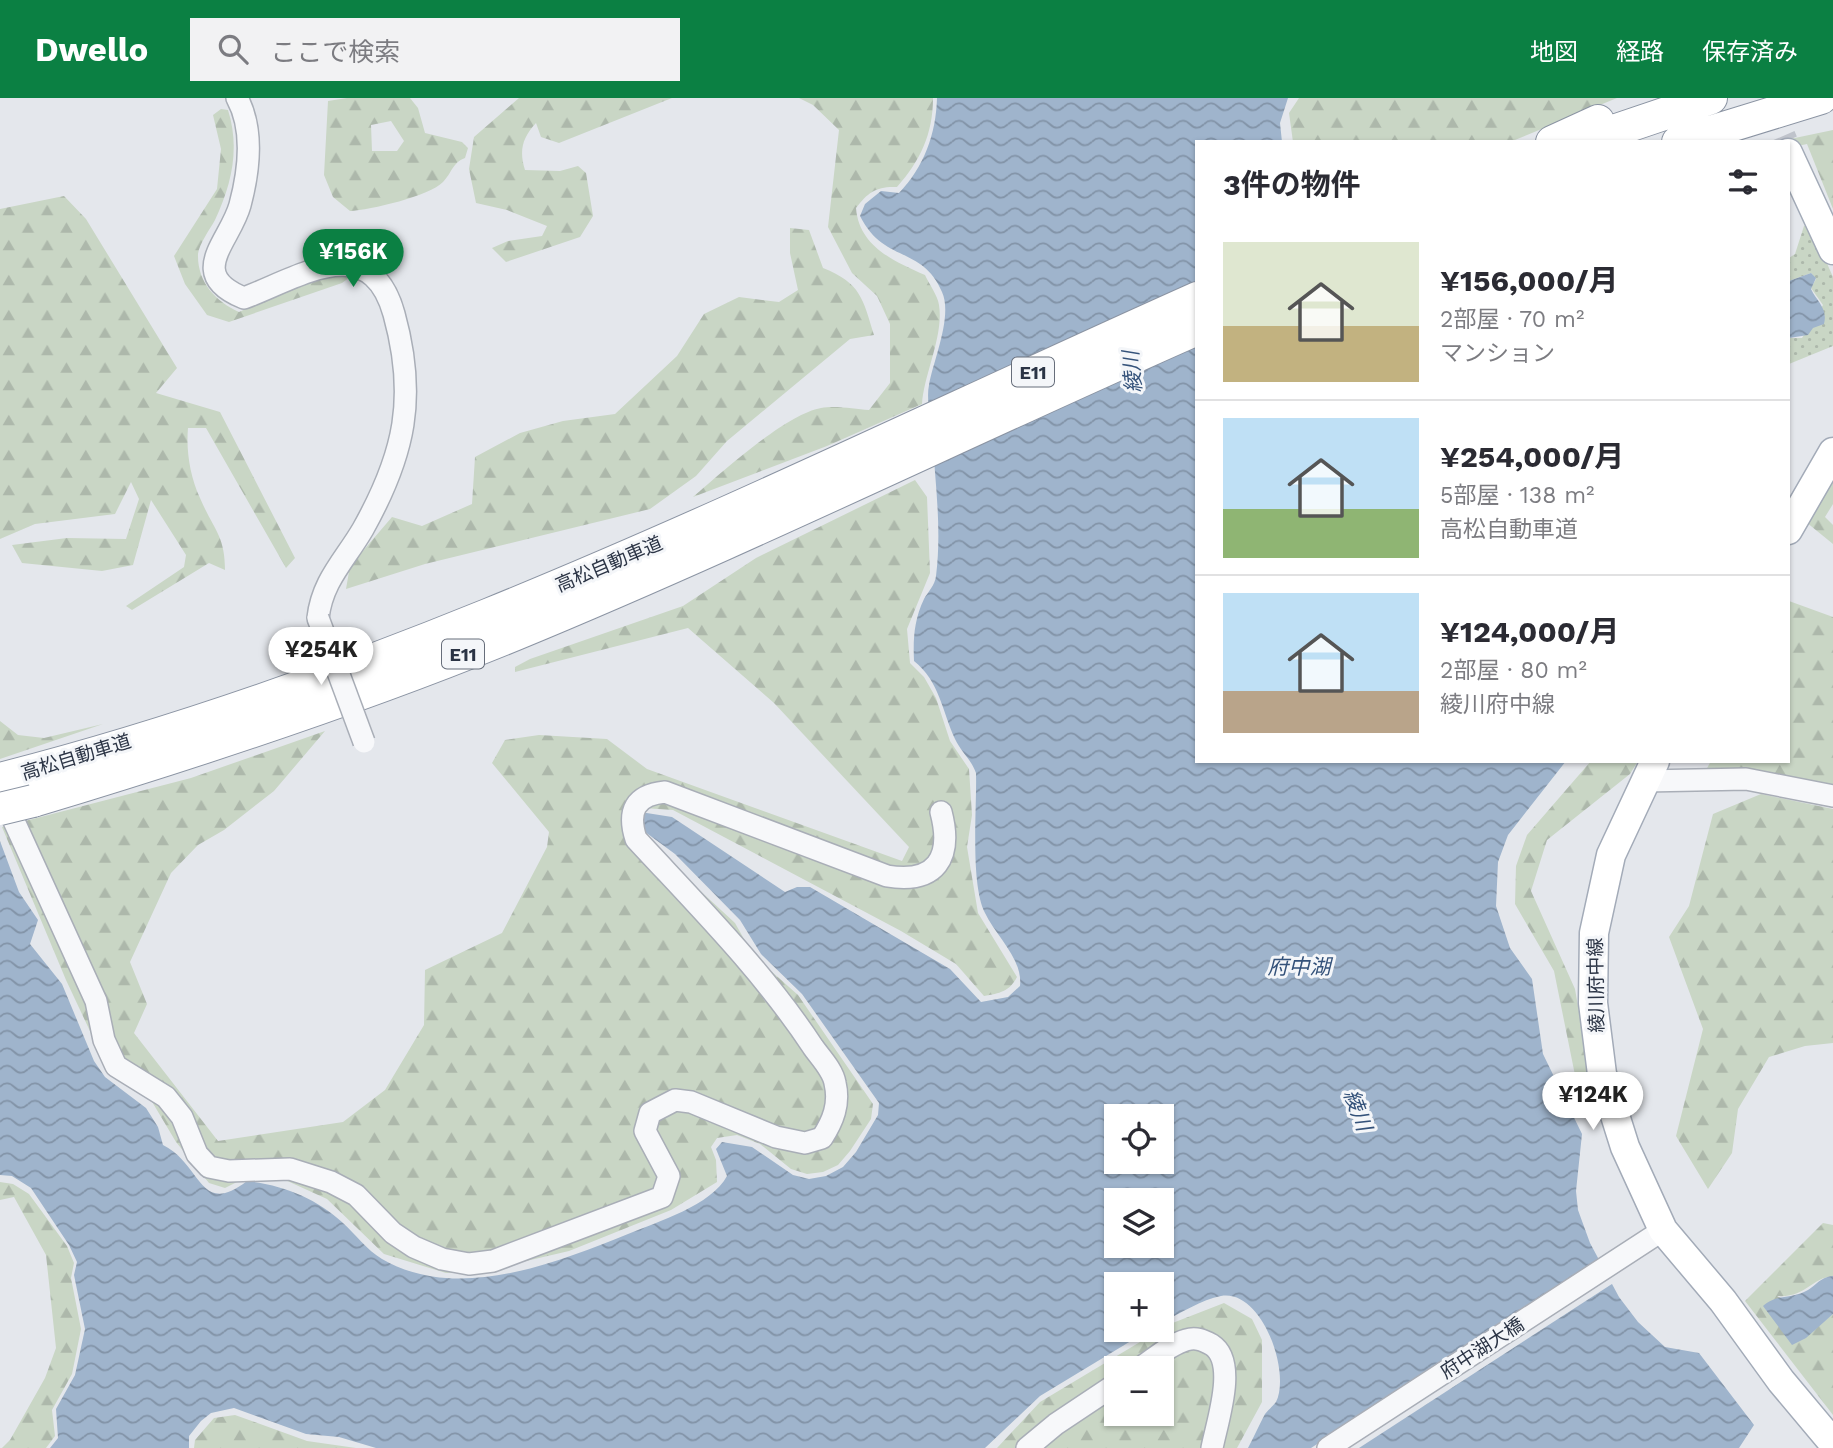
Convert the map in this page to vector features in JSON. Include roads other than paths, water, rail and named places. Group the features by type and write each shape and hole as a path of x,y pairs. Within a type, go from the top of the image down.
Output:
{"highway":[{"path":"1557,140 1660,98"},
{"path":"1587,140 1711,98"},
{"path":"1684,140 1821,98"},
{"path":"1735,140 1833,114"},
{"name":"高松自動車道","path":"0,809 14,786 201,751 514,635 875,460 1195,299"},
{"name":"高松自動車道","path":"875,460 1195,330"}],"main road":[{"path":"1790,157 1833,250"},
{"path":"1790,527 1833,452"},
{"name":"綾川府中線","path":"1650,771 1611,855 1594,933 1593,1003 1602,1074 1629,1157 1662,1230 1723,1301 1781,1381 1833,1443"}],"street":[{"path":"237,98 243,109 249,157 240,208 214,255 215,275 227,291 244,298 333,263 371,273 391,303 401,340 407,408 389,476 362,529 320,594 318,618 363,742"},
{"path":"1650,771 1746,779 1833,796"},
{"path":"14,786 96,1001 104,1040 116,1066 166,1097 182,1117 197,1154 209,1167 229,1171 290,1169 331,1182 356,1195 393,1233 414,1247 442,1259 469,1264 493,1261 662,1197 669,1176 645,1131 650,1112 675,1100 691,1102 776,1137 805,1143 822,1138 832,1122 838,1098 835,1079 802,1030 727,938 636,839 630,821 636,804 649,793 665,792 887,876 908,880 928,874 943,857 947,836 941,812"},
{"name":"府中湖大橋","path":"1328,1448 1662,1230"},
{"path":"1159,1356 1185,1340 1197,1338 1217,1349 1224,1359 1226,1372 1212,1448"},
{"path":"1027,1448 1056,1424 1104,1392"}],"water":[{"name":"府中湖","path":"937,98 1288,98 1280,123 1282,140 1195,140 1195,763 1564,763 1508,835 1498,862 1496,906 1510,948 1532,979 1543,1054 1582,1134 1576,1191 1578,1210 1590,1243 1619,1297 1638,1322 1665,1347 1699,1353 1754,1425 1739,1448 1248,1448 1265,1414 1276,1402 1280,1389 1276,1353 1260,1319 1249,1305 1236,1297 1221,1296 1199,1303 1174,1316 1174,1272 1104,1272 1104,1342 1129,1342 1040,1396 985,1448 376,1448 339,1437 306,1434 234,1408 211,1413 201,1421 189,1436 189,1448 50,1448 58,1438 56,1409 75,1375 85,1329 74,1275 77,1262 69,1245 31,1188 12,1176 0,1175 0,841 19,892 38,920 30,944 62,984 94,1061 105,1077 146,1108 158,1127 163,1145 186,1164 202,1184 219,1194 231,1191 247,1181 298,1194 333,1214 382,1259 411,1272 442,1278 506,1274 538,1266 600,1245 683,1211 709,1196 727,1176 716,1149 722,1142 752,1147 793,1175 809,1179 826,1176 843,1167 856,1152 878,1115 879,1103 802,994 761,954 740,920 675,854 637,826 634,811 672,817 785,892 797,887 810,887 950,969 981,1002 1008,997 1020,986 1020,976 1013,957 990,922 980,900 975,845 976,773 955,739 930,678 914,661 916,622 924,599 933,585 938,558 937,504 928,396 944,326 945,302 934,277 914,260 880,242 860,216 865,204 881,191 899,193 908,183 922,161 931,137"},
{"path":"1811,273 1816,278 1811,289 1823,309 1825,318 1824,324 1813,328 1808,335 1790,338 1790,281"},
{"path":"1833,1276 1833,1314 1806,1338 1792,1345 1763,1306 1778,1298 1804,1292 1824,1278"}],"tunnel":[{"path":"1765,98 1783,140"}],"water label":[{"name":"綾川","path":"1132,372"},
{"name":"綾川","path":"1358,1110"}]}
